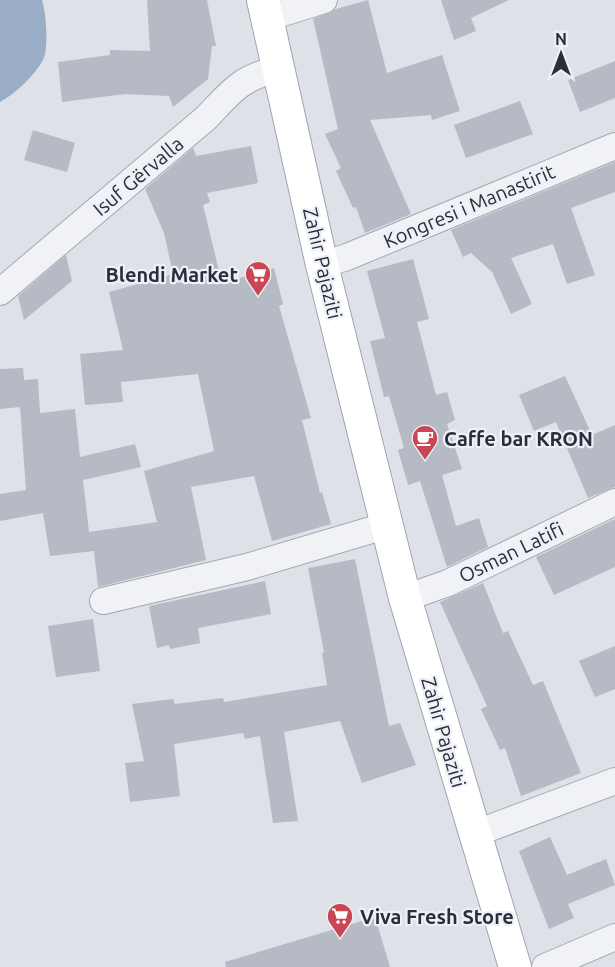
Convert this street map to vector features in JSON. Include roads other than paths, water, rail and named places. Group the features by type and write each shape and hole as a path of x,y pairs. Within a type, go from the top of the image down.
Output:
{"main road":[{"name":"Zahir Pajaziti","path":"265,9 322,265 405,598 515,967"}],"street":[{"path":"265,9 324,0"},
{"name":"Isuf Gërvalla","path":"0,292 206,118 237,86 254,74 279,69"},
{"name":"Kongresi i Manastirit","path":"322,265 347,257 615,146"},
{"name":"Osman Latifi","path":"405,598 448,583 615,502"},
{"path":"104,601 247,567 388,525"},
{"path":"474,834 615,782"},
{"path":"545,967 615,937"}],"water":[{"path":"0,0 42,0 46,21 46,39 43,60 35,72 24,84 0,102"}],"place":[{"name":"Blendi Market","path":"258,297"},
{"name":"Caffe bar KRON","path":"425,461"},
{"name":"Viva Fresh Store","path":"340,939"}]}
